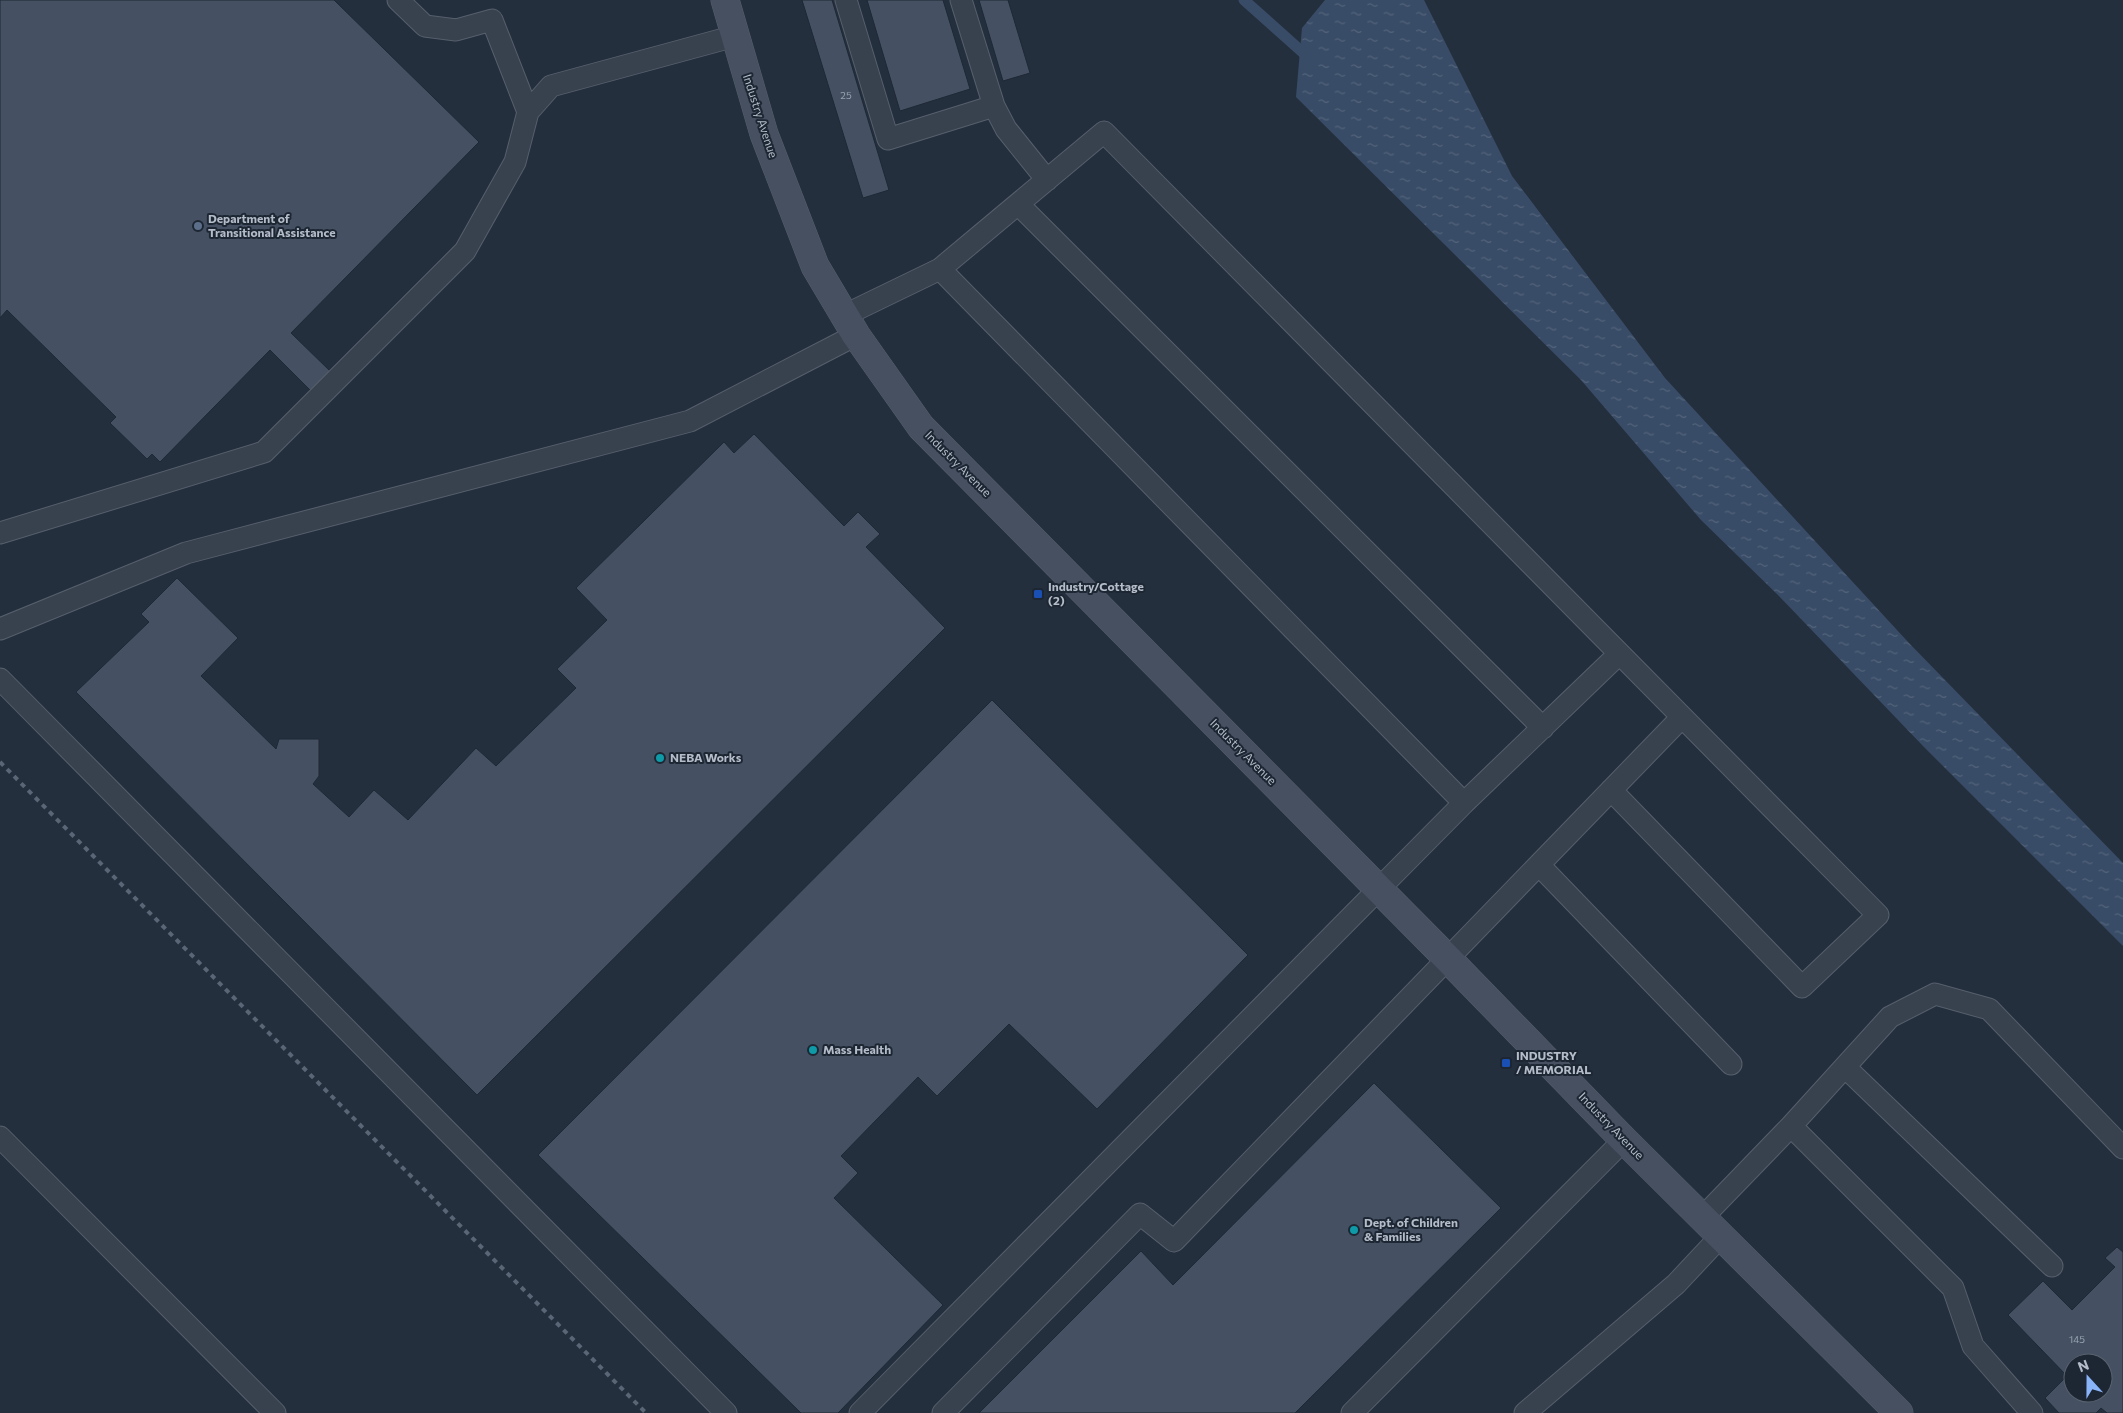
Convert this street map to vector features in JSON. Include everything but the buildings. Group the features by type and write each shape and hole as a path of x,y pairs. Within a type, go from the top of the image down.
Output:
{"street":[{"name":"Industry Avenue","path":"725,0 768,143 815,266 850,326 921,427 1379,889 1711,1228 1899,1413"}],"lane":[{"path":"398,0 425,26 456,30 492,20 528,112"},
{"path":"846,0 888,138 994,106"},
{"path":"961,0 994,106 1006,129 1047,180"},
{"path":"0,533 264,452 465,251 516,162 528,112 551,86 735,36"},
{"path":"0,629 186,553 690,421 850,326 940,269 1104,132 1878,915 1802,987 1611,790"},
{"path":"1018,204 1543,728"},
{"path":"940,269 1464,803"},
{"path":"860,1413 1464,803 1619,654"},
{"path":"0,679 726,1413"},
{"path":"943,1413 1140,1214 1174,1241 1682,717"},
{"path":"1540,865 1731,1064"},
{"path":"1525,1413 1676,1284 1711,1228 1792,1126 1890,1017 1935,994 1990,1009 2123,1148"},
{"path":"1845,1067 2052,1266"},
{"path":"1792,1126 1953,1288 1973,1346 2032,1413"},
{"path":"0,1137 275,1413"},
{"path":"1352,1413 1624,1140"}],"water":[{"path":"1325,0 1424,0 1512,176 1665,378 1908,642 2123,863 2123,946 1923,746 1778,595 1701,520 1581,380 1296,97 1302,28"}],"waterway":[{"path":"1244,0 1309,58"}],"railway":[{"path":"0,762 646,1413"}],"place":[{"name":"Department of Transitional Assistance","path":"198,226"},
{"name":"Industry/Cottage (2)","path":"1038,594"},
{"name":"NEBA Works","path":"660,758"},
{"name":"Mass Health","path":"813,1050"},
{"name":"INDUSTRY / MEMORIAL","path":"1506,1063"},
{"name":"Dept. of Children & Families","path":"1354,1230"}]}
